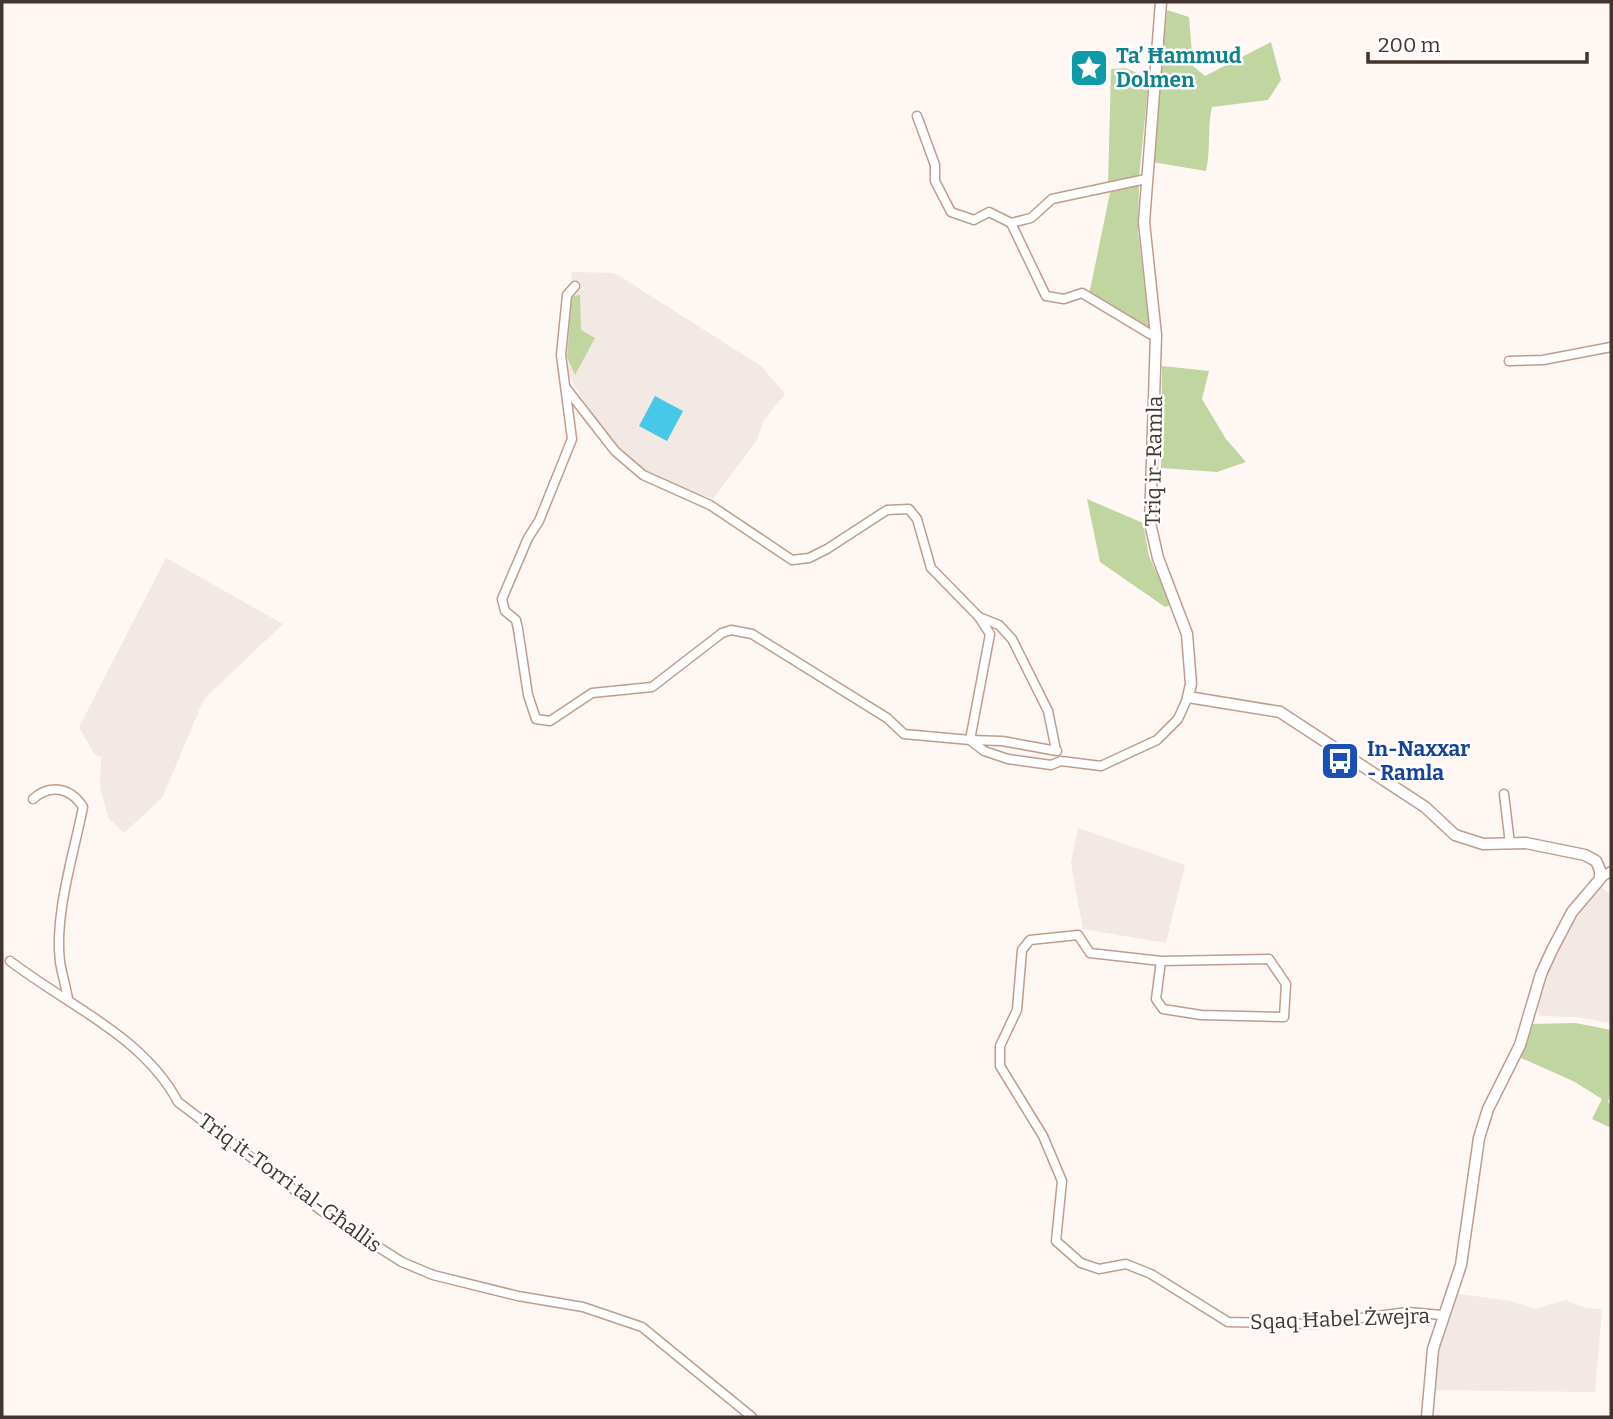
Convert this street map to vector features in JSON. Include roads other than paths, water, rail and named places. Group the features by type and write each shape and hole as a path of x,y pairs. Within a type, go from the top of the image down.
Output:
{"main road":[{"name":"Triq ir-Ramla","path":"1161,2 1144,222 1156,335 1150,523 1158,558 1187,634 1191,684 1188,697"},
{"path":"1188,697 1280,712 1425,807 1455,835 1483,844 1526,843 1585,855 1595,861 1600,879 1572,912 1552,950 1541,974 1520,1045 1488,1109 1479,1138 1461,1265 1442,1315 1433,1349 1427,1417"}],"street":[{"path":"916,116 934,165 935,181 951,212 974,220 989,212 1011,223 1046,296 1063,299 1082,293 1156,335"},
{"path":"1011,223 1031,219 1052,199 1146,179"},
{"path":"575,286 567,295 561,355 572,439 539,521 528,538 502,599 505,611 516,620 519,629 528,695 536,719 550,721 592,694 652,687 722,633 731,630 752,635 887,719 904,734 1002,741 1056,750"},
{"path":"1509,361 1555,359 1611,347"},
{"path":"564,384 615,451 643,475 710,505 792,560 809,558 887,510 909,509 917,519 924,552 931,568 979,617 990,634 970,740"},
{"path":"979,617 999,625 1026,662 1048,711 1061,761"},
{"path":"970,740 984,751 1008,759 1051,765 1061,761 1101,766 1147,747 1178,719 1188,697"},
{"path":"33,799 48,789 61,789 79,800 83,807 65,896 60,944 68,999"},
{"path":"1504,794 1510,844"},
{"path":"1600,879 1611,871"},
{"name":"Sqaq Ħabel Żwejra","path":"1161,961 1090,953 1078,935 1030,940 1023,950 1017,1010 1000,1046 1000,1066 1043,1136 1062,1181 1056,1241 1081,1263 1099,1269 1126,1264 1151,1274 1228,1322 1315,1324 1408,1312 1442,1315"},
{"path":"1269,959 1286,984 1284,1017 1201,1015 1163,1009 1156,999 1156,981 1161,961 1269,959"},
{"name":"Triq it-Torri tal-Għallis","path":"10,961 68,999 149,1060 166,1080 178,1102 326,1214 402,1262 433,1275 518,1297 583,1307 642,1328 752,1417"}],"water":[{"path":"655,396 683,411 667,441 639,426"}],"place":[{"name":"Ta’ Ħammud Dolmen","path":"1089,68"},
{"name":"In-Naxxar - Ramla","path":"1340,761"}]}
